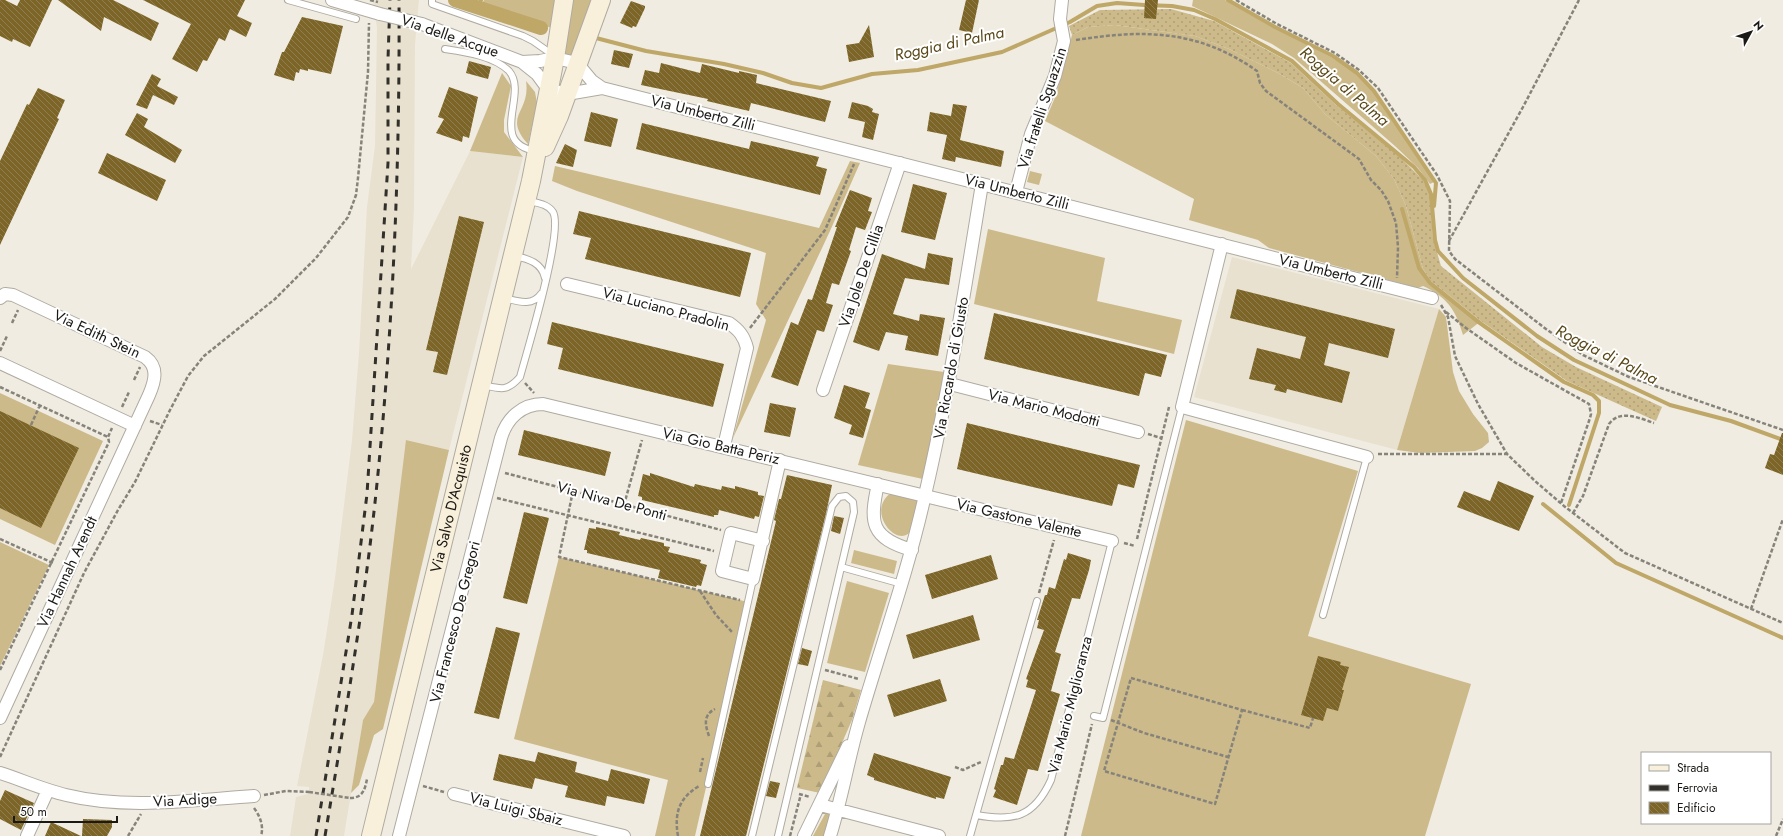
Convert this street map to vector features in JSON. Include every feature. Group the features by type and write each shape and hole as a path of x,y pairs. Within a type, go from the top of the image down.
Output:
{"street":[{"name":"Via delle Acque","path":"332,0 422,24 522,62 537,74 548,89"},
{"name":"Via Salvo D'Acquisto","path":"540,152 548,89 555,58 564,0"},
{"name":"Via Salvo D'Acquisto","path":"371,836 531,181 540,152 567,94 601,0"},
{"name":"Via fratelli Sguazzin","path":"1016,192 1031,134 1055,76 1063,37 1060,19 1062,0"},
{"name":"Via delle Acque","path":"522,62 555,58"},
{"path":"555,58 577,63"},
{"name":"Via Umberto Zilli","path":"577,63 592,82 602,88 1432,298"},
{"name":"Via Umberto Zilli","path":"567,94 602,88"},
{"path":"548,89 567,94"},
{"name":"Via Jole De Cillia","path":"823,390 900,163"},
{"name":"Via Riccardo di Giusto","path":"830,836 859,723 912,550 925,496 950,384 982,184"},
{"path":"1222,244 1182,407 1367,457"},
{"name":"Via Luciano Pradolin","path":"567,284 729,323 737,328 744,337 747,348 724,446"},
{"name":"Via Edith Stein","path":"0,298 5,294 14,295 148,359 154,370 154,383 135,426"},
{"path":"0,363 135,426"},
{"name":"Via Mario Modotti","path":"950,384 1138,432"},
{"name":"Via Gio Batta Periz","path":"518,412 534,404 543,404 724,446 925,496"},
{"name":"Via Francesco De Gregori","path":"399,836 503,430 508,422 518,412"},
{"name":"Via Hannah Arendt","path":"0,718 135,426"},
{"path":"763,541 731,533 722,571 753,579 763,541 780,460"},
{"path":"878,484 872,510 875,524 888,541 912,550"},
{"name":"Via Gastone Valente","path":"925,496 1112,541"},
{"name":"Via Riccardo di Giusto","path":"804,836 859,723"},
{"name":"Via Adige","path":"0,772 48,790 88,800 146,803 248,797"},
{"path":"27,836 48,790"},
{"name":"Via Luigi Sbaiz","path":"454,794 624,836"},
{"path":"820,805 939,836"}],"lane":[{"path":"288,0 356,19"},
{"path":"432,0 432,4 523,36 538,44 555,58"},
{"path":"445,49 480,57 498,63 508,70 515,87 510,120 512,132 521,146 540,152"},
{"path":"482,385 502,389 512,386 520,377 544,290 555,234 556,219 553,212 546,206 526,200"},
{"path":"513,256 530,260 537,264 544,272 546,280"},
{"path":"503,297 530,302 536,300 544,290"},
{"path":"1094,716 1103,718 1182,407"},
{"path":"1323,615 1367,457"},
{"path":"752,836 832,506 836,499 842,496 850,499 854,506 818,668 778,836"},
{"name":"Via Mario Miglioranza","path":"976,815 1011,818 1038,802 1046,791 1051,780 1112,541"},
{"path":"841,567 902,584"},
{"path":"708,784 753,579"},
{"path":"970,836 1037,601"}],"path":[{"path":"1236,0 1277,24 1334,53 1359,70 1378,88 1437,175 1450,201 1449,251 1455,259 1546,329 1583,355 1636,380 1783,430"},
{"path":"1449,241 1523,107 1579,0"},
{"path":"0,757 84,574 118,510 135,482 188,376 204,356 296,279 321,253 348,217 356,195 375,12"},
{"path":"1063,37 1138,34 1171,35 1196,41 1241,59 1258,71 1260,83 1266,91 1360,159 1371,180 1384,195 1396,223 1398,247 1395,288"},
{"path":"744,337 825,230 859,153"},
{"path":"1432,298 1466,328 1516,363 1589,404 1591,414 1590,418 1561,503"},
{"path":"12,323 21,304"},
{"path":"1446,311 1455,356 1478,404 1506,454 1573,513 1625,553 1783,623"},
{"path":"0,351 7,336"},
{"path":"134,380 143,362"},
{"path":"520,377 543,404"},
{"path":"0,386 108,437 109,442 0,670"},
{"path":"121,411 129,392"},
{"path":"31,426 40,405"},
{"path":"1573,513 1583,496 1612,419 1617,416 1625,416 1654,423"},
{"path":"624,504 645,428"},
{"path":"1367,457 1382,453 1426,455 1506,454"},
{"name":"Via Niva De Ponti","path":"493,470 731,533"},
{"path":"573,491 559,557 740,600"},
{"name":"Via Niva De Ponti","path":"487,496 726,554"},
{"path":"1751,609 1783,519"},
{"path":"1037,601 1057,528"},
{"path":"0,539 52,563"},
{"path":"699,590 716,615 734,634"},
{"path":"818,668 864,680"},
{"path":"1242,710 1215,804 1104,771 1131,678 1310,728 1313,718"},
{"path":"1110,720 1119,722 1144,733 1228,758"},
{"path":"955,767 963,770 992,757"},
{"path":"261,836 262,825 260,816 248,797 286,791 309,792 357,798 363,794 368,776"},
{"path":"413,784 454,794"},
{"path":"790,836 801,794"},
{"path":"128,836 146,803"},
{"path":"1776,836 1783,819"}],"shaded area":[{"path":"373,0 419,0 415,44 414,207 411,269 470,151 523,157 449,450 407,440 374,702 363,720 344,836 290,836 296,797 308,794 309,792 309,787 297,786 323,655 335,578 352,440 359,353 367,207 375,146 377,28"},
{"path":"1232,257 1439,309 1397,450 1194,397"}],"green space":[{"path":"484,0 556,0 552,28 480,7"},
{"path":"571,0 596,0 574,57 561,54"},
{"path":"1193,0 1225,0 1274,28 1331,57 1356,74 1374,92 1434,182 1430,184 1418,168 1395,146 1294,58 1272,44 1192,6"},
{"path":"1171,9 1214,21 1291,63 1336,105 1398,155 1423,180 1430,194 1433,239 1441,266 1542,347 1576,367 1662,407 1656,421 1567,381 1481,321 1431,281 1423,269 1406,206 1394,179 1376,156 1325,114 1303,88 1278,73 1229,49 1195,36 1115,25 1088,27 1072,35 1069,26 1100,10"},
{"path":"1115,25 1195,36 1229,49 1278,73 1303,88 1325,114 1376,156 1394,179 1406,206 1423,269 1431,281 1481,321 1463,335 1454,311 1438,295 1423,286 1418,288 1269,248 1258,240 1189,220 1194,199 1045,121 1056,95 1072,35 1088,27"},
{"path":"502,73 511,86 504,120 504,132 523,157 470,151"},
{"path":"526,81 535,92 537,103 528,144 517,126 517,120 525,100"},
{"path":"850,161 860,163 830,231 733,438 766,320 756,304 766,253 577,191 552,181 555,166 819,228"},
{"path":"1030,171 1042,174 1039,185 1027,182"},
{"path":"988,229 1105,258 1097,301 1182,320 1174,354 974,304"},
{"path":"1439,309 1446,317 1453,372 1459,391 1473,414 1488,433 1489,442 1482,448 1475,451 1420,453 1397,450"},
{"path":"888,364 944,372 923,479 858,465"},
{"path":"0,393 103,441 55,545 0,519"},
{"path":"1186,420 1358,471 1308,636 1471,684 1425,836 1081,836"},
{"path":"406,440 449,450 383,729 374,735 359,785 351,793 363,720 374,702"},
{"path":"891,493 915,498 919,504 912,529 907,535 900,536 893,533 887,527 883,519 881,510 884,501"},
{"path":"0,542 49,565 0,666"},
{"path":"854,550 897,561 894,574 851,563"},
{"path":"559,557 748,602 695,836 655,836 668,780 514,739"},
{"path":"847,581 889,593 865,672 827,663"},
{"path":"823,680 861,690 852,720 820,793 797,788"},
{"path":"825,814 833,814 826,836 813,836"}],"building":[{"path":"0,0 5,0 17,6 20,0 52,0 30,47 13,39 12,42 0,36"},
{"path":"58,0 113,0 159,23 151,41 104,17 101,31"},
{"path":"143,0 245,0 237,16 252,23 246,37 230,29 225,41 219,38 207,61 203,60 197,72 172,59 191,24"},
{"path":"966,0 979,0 972,33 959,30"},
{"path":"1145,0 1158,0 1156,19 1144,18"},
{"path":"631,1 645,6 636,27 633,26 632,28 620,23"},
{"path":"302,17 343,26 331,74 308,69 308,71 300,69 299,73 296,72 294,81 274,75 282,52 284,52"},
{"path":"869,25 874,57 849,62 846,45 859,43"},
{"path":"614,50 633,54 629,68 611,64"},
{"path":"469,61 491,67 488,79 466,73"},
{"path":"661,63 700,73 702,64 739,73 739,71 757,75 756,83 831,101 825,122 751,103 749,111 707,101 708,99 641,85 645,70 659,73"},
{"path":"152,74 161,79 157,86 178,97 174,105 153,95 147,109 136,105"},
{"path":"449,87 478,97 469,138 463,136 462,142 436,133 444,119 438,117"},
{"path":"38,88 65,100 57,118 59,119 0,245 0,161 27,104 29,105"},
{"path":"852,102 868,106 873,109 872,112 879,114 873,140 862,137 865,122 848,118"},
{"path":"953,104 967,106 960,140 1004,151 1001,167 956,157 955,162 942,159 947,135 927,131 930,112 951,116"},
{"path":"591,112 618,119 611,147 584,141"},
{"path":"137,113 148,119 144,127 182,150 175,163 125,135"},
{"path":"642,123 749,149 751,141 819,157 816,166 827,169 820,195 636,149"},
{"path":"565,144 577,150 573,167 556,163"},
{"path":"107,153 166,180 157,201 98,173"},
{"path":"913,184 947,193 935,240 901,232"},
{"path":"850,190 872,198 868,211 872,212 865,230 856,227 849,250 851,251 839,285 832,283 826,303 833,305 824,332 817,330 798,386 771,377 791,322 798,325 808,299 812,300 837,227 835,227"},
{"path":"579,211 751,253 740,297 585,259 591,238 573,234"},
{"path":"459,216 484,222 447,375 433,372 438,352 426,350"},
{"path":"928,253 953,258 949,285 905,278 893,314 919,321 920,314 945,318 938,356 905,350 908,336 886,332 879,351 853,342 882,254 925,269"},
{"path":"1237,289 1395,329 1388,358 1329,343 1324,365 1350,372 1342,403 1287,389 1286,393 1274,390 1276,385 1249,379 1257,348 1300,359 1306,337 1230,318"},
{"path":"994,313 1167,355 1161,377 1145,373 1139,396 984,359"},
{"path":"552,322 724,364 713,407 558,369 563,348 547,344"},
{"path":"844,385 870,393 865,408 871,410 863,438 849,434 852,425 834,418"},
{"path":"770,403 796,408 790,437 764,432"},
{"path":"0,411 79,448 41,528 0,508"},
{"path":"967,423 1140,465 1134,488 1118,484 1112,506 957,469"},
{"path":"524,430 611,452 605,476 518,455"},
{"path":"1782,433 1783,475 1765,468 1770,454 1774,455"},
{"path":"650,473 694,487 695,484 721,490 722,486 735,489 735,486 758,492 758,495 764,496 759,517 755,516 754,519 719,510 718,515 714,515 714,517 642,500 642,497 638,496 643,474 650,476"},
{"path":"787,475 832,485 826,514 746,836 700,836 776,521 774,520 779,499 781,499"},
{"path":"1498,481 1534,496 1519,531 1457,507 1464,491 1490,501"},
{"path":"524,512 549,518 527,604 503,598"},
{"path":"834,516 844,518 840,534 831,531"},
{"path":"596,527 620,532 619,535 640,540 641,538 664,543 664,546 670,547 668,552 701,560 700,563 707,565 701,586 697,585 696,587 658,578 660,570 587,553 587,550 584,550 589,528 596,529"},
{"path":"1068,553 1091,560 1089,570 1080,599 1072,598 1055,652 1061,654 1051,691 1060,694 1038,771 1028,769 1017,805 993,797 996,790 994,789 1005,757 1014,759 1036,690 1026,687 1028,680 1026,679 1044,630 1037,628 1039,620 1037,620 1049,587 1055,589 1064,559 1066,560"},
{"path":"991,555 998,579 932,599 925,575"},
{"path":"973,615 980,640 913,659 906,635"},
{"path":"496,627 520,633 499,719 474,713"},
{"path":"802,648 812,651 808,666 798,664"},
{"path":"1318,656 1341,662 1340,665 1349,667 1342,690 1344,690 1338,711 1327,708 1323,721 1301,715"},
{"path":"940,679 947,701 894,717 887,695"},
{"path":"538,752 577,762 575,772 608,781 611,769 650,779 644,804 607,796 605,806 565,797 568,786 535,778 532,789 493,780 499,754 535,762"},
{"path":"874,753 951,777 944,799 936,797 936,799 874,780 874,778 867,775"},
{"path":"770,781 780,783 776,798 766,796"},
{"path":"5,790 34,803 21,830 0,819 0,801"},
{"path":"83,819 112,820 112,827 107,836 82,836"},
{"path":"51,822 81,836 45,836"}],"waterway":[{"name":"Roggia di Palma","path":"455,0 541,28"},
{"path":"478,7 481,0"},
{"path":"1228,0 1275,27 1333,56 1357,73 1374,91 1436,183 1434,206"},
{"name":"Roggia di Palma","path":"596,38 646,51 724,64 763,73 792,83 821,88 872,74 918,70 1002,52 1070,22 1097,6 1117,3 1172,6 1194,10 1215,19 1292,61 1338,104 1414,167 1425,180 1431,194 1435,240 1438,251 1463,278 1537,336 1574,360 1670,405 1731,421 1783,440"},
{"path":"1402,209 1419,268 1430,283 1477,321 1564,382 1593,395 1599,401 1599,413 1569,505"},
{"path":"1543,504 1616,563 1783,638"}],"railway":[{"path":"316,836 352,615 367,494 388,163 388,59 390,0"},
{"path":"325,836 360,622 382,432 391,309 397,186 399,0"}]}
